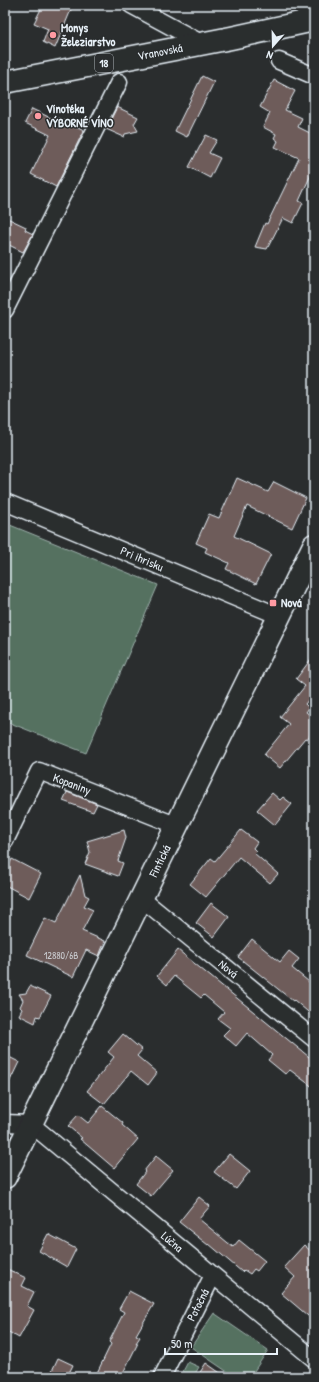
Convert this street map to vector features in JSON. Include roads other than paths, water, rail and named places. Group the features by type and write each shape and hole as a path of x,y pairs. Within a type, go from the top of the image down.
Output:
{"street":[{"path":"131,5 203,44"},
{"name":"Vranovská","path":"5,82 203,44 314,20"},
{"path":"279,61 314,76"},
{"path":"5,310 119,82"},
{"name":"Pri ihrisku","path":"5,502 279,616"},
{"name":"Fintická","path":"5,1177 178,826 314,545"},
{"name":"Kopaniny","path":"5,841 39,771 178,826"},
{"name":"Nová","path":"142,899 314,1039"},
{"path":"5,1122 31,1124"},
{"name":"Lúčna","path":"31,1124 314,1359"},
{"name":"Potočná","path":"162,1377 213,1275"}],"place":[{"name":"Monys Železiarstvo","path":"53,35"},
{"name":"Vínotéka VÝBORNÉ VÍNO","path":"38,116"},
{"name":"Nová","path":"273,603"}]}
